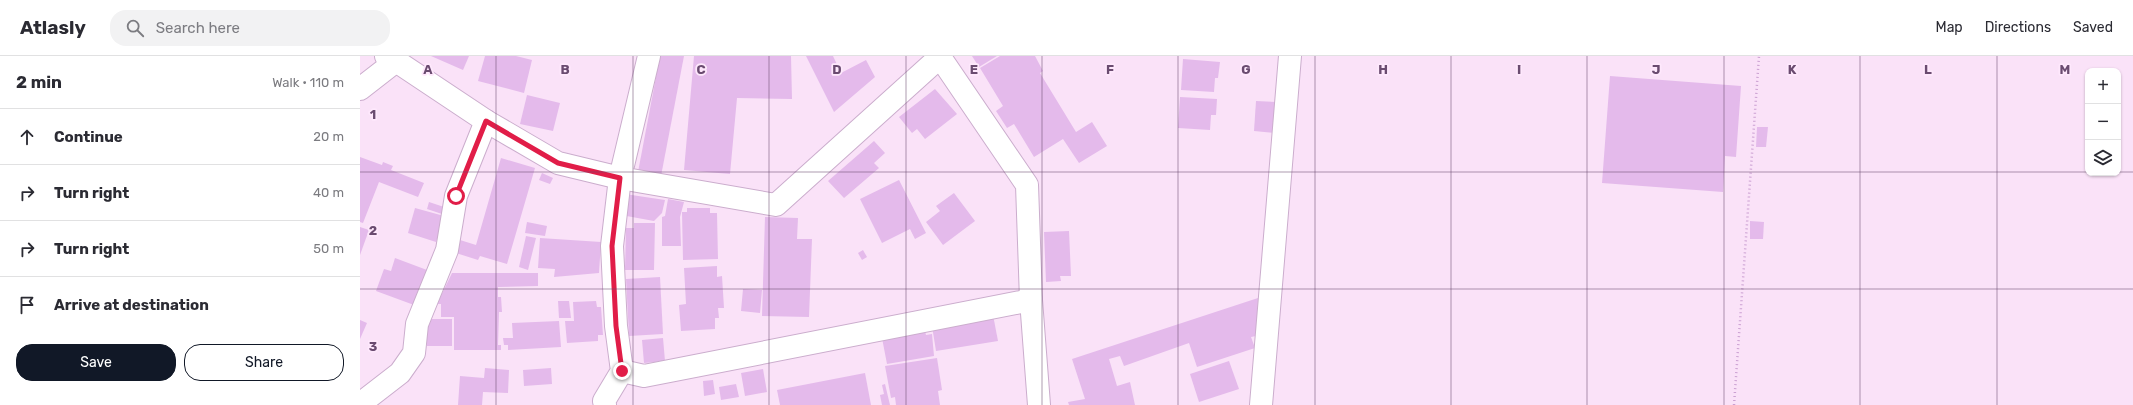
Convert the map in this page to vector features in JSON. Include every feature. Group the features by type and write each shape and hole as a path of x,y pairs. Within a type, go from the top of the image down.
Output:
{"street":[{"path":"605,405 604,401 622,371 616,326 612,246 620,178 649,56"},
{"path":"1261,405 1290,56"},
{"path":"360,89 391,58 486,121 558,163 620,178 776,205 941,57 1027,185 1031,300 1039,405"},
{"path":"360,404 400,373 414,353 417,324 447,250 456,196 486,121"},
{"path":"622,371 644,376 1031,300"}],"path":[{"path":"1734,405 1759,56"}],"building":[{"path":"431,56 469,56 463,70"},
{"path":"485,56 516,56 532,60 524,93 478,81"},
{"path":"660,56 684,56 661,176 638,172"},
{"path":"694,56 791,56 792,99 737,98 730,174 684,170"},
{"path":"806,56 833,56 841,73 866,60 875,77 834,112"},
{"path":"972,56 997,56 979,67"},
{"path":"1000,56 1035,56 1043,71 1040,73 1076,132 1092,122 1107,146 1079,163 1063,139 1034,157 1014,124 1007,128 996,111 1003,106 980,68"},
{"path":"1183,59 1220,62 1218,78 1215,78 1214,92 1181,90"},
{"path":"1610,76 1741,86 1736,157 1725,156 1723,192 1602,183"},
{"path":"935,89 957,114 925,139 917,129 912,133 899,117"},
{"path":"527,95 560,103 553,131 520,124"},
{"path":"1180,97 1217,99 1216,115 1211,115 1210,130 1178,128"},
{"path":"1256,101 1277,102 1275,133 1254,131"},
{"path":"1757,127 1768,127 1766,147 1756,147"},
{"path":"874,141 885,153 874,163 879,168 844,198 828,181"},
{"path":"360,157 382,165 383,162 393,166 391,170 424,183 418,197 379,182 363,223 360,222"},
{"path":"501,158 535,168 507,264 480,256 478,260 456,253 460,240 476,245"},
{"path":"542,173 553,178 550,184 539,180"},
{"path":"899,180 926,233 915,239 910,229 882,243 860,199"},
{"path":"954,193 975,221 943,245 926,222 940,211 936,206"},
{"path":"625,194 665,200 662,213 654,221 621,215"},
{"path":"668,199 684,202 680,217 681,246 662,246 662,217 665,216"},
{"path":"429,202 444,207 442,214 427,209"},
{"path":"415,208 444,216 436,242 408,233"},
{"path":"687,208 710,208 710,213 717,213 718,259 683,260 682,212 687,212"},
{"path":"765,217 798,218 797,239 812,239 809,317 762,316"},
{"path":"1750,221 1764,222 1763,239 1750,239"},
{"path":"527,222 547,226 545,236 525,233"},
{"path":"634,223 655,223 654,270 625,270 626,228 634,228"},
{"path":"360,227 369,230 360,255"},
{"path":"1069,231 1071,276 1060,276 1061,281 1046,282 1044,232"},
{"path":"526,236 536,238 528,270 519,267"},
{"path":"540,238 601,242 599,273 554,277 555,269 538,268"},
{"path":"863,250 867,257 862,260 858,253"},
{"path":"395,258 427,270 414,305 376,291 384,269 391,271"},
{"path":"717,266 717,277 722,276 724,308 718,308 719,318 715,318 715,329 681,331 679,305 686,304 684,268"},
{"path":"452,273 538,273 538,286 498,287 498,297 501,297 502,312 499,312 498,345 501,345 501,350 454,350 454,317 441,317 441,304 437,304"},
{"path":"660,277 663,334 629,336 626,279"},
{"path":"743,289 762,290 760,313 741,311"},
{"path":"1258,298 1256,336 1251,337 1255,348 1197,367 1189,343 1124,366 1120,356 1109,359 1117,386 1130,382 1135,405 1069,405 1068,402 1085,399 1072,359"},
{"path":"558,301 569,301 571,318 559,318"},
{"path":"596,301 597,307 601,307 603,335 598,335 598,341 567,343 565,321 574,321 573,302"},
{"path":"993,315 998,341 936,351 932,326"},
{"path":"427,319 452,319 452,346 427,346"},
{"path":"360,320 367,323 360,339"},
{"path":"559,321 561,347 508,350 508,345 504,345 503,338 513,338 512,323"},
{"path":"925,331 926,335 932,334 934,356 887,364 882,338"},
{"path":"663,338 665,361 644,363 642,340"},
{"path":"937,358 942,390 938,391 940,405 896,405 895,397 891,398 885,366"},
{"path":"1229,361 1239,389 1199,402 1190,374"},
{"path":"485,368 509,370 508,393 483,392 482,405 458,405 460,376 484,378"},
{"path":"551,368 552,384 524,386 523,370"},
{"path":"763,369 767,392 745,396 741,373"},
{"path":"865,373 871,405 780,405 777,390"},
{"path":"713,380 715,394 704,396 703,381"},
{"path":"736,384 739,397 721,400 719,387"},
{"path":"885,384 890,405 882,405 880,395 884,394 882,385"}],"route":[{"path":"456,196 486,121 558,163 620,178 612,246 616,326 622,371"}]}
